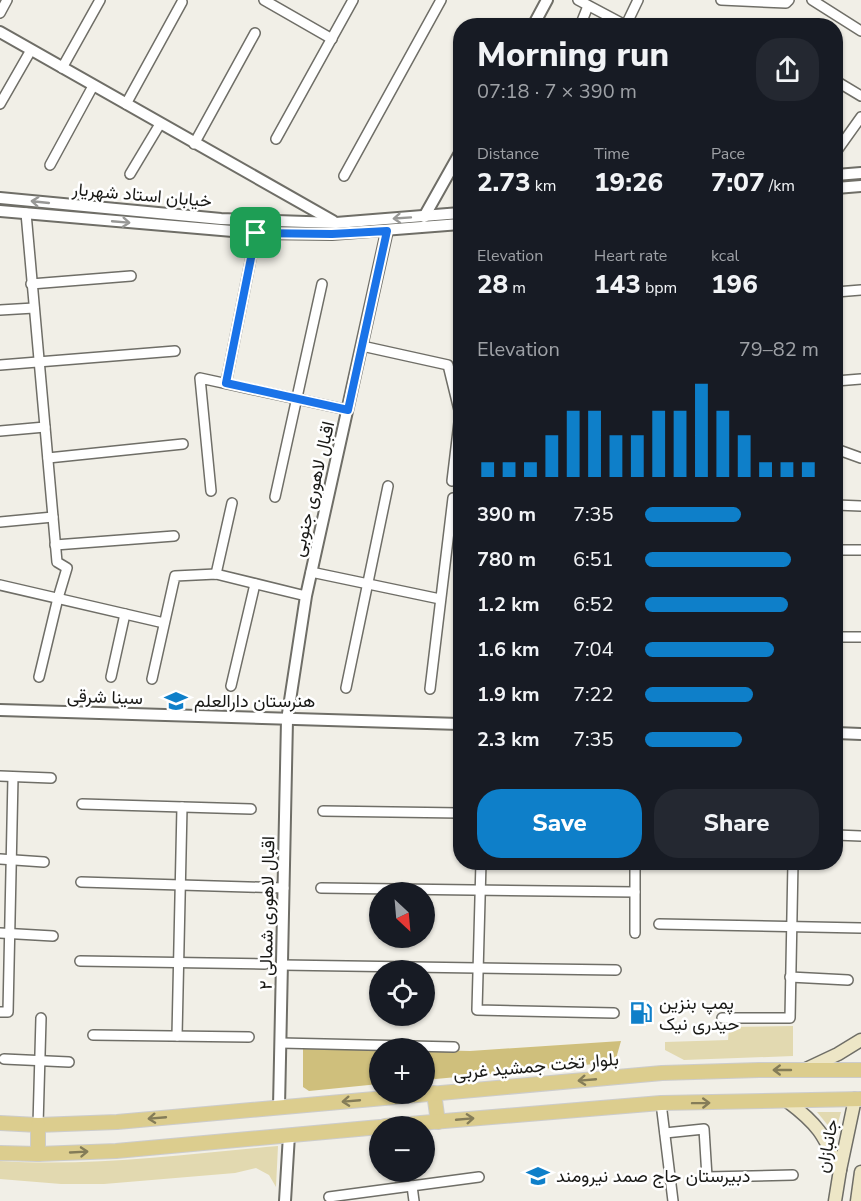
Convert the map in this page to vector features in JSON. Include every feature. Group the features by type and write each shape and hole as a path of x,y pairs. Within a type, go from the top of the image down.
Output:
{"main road":[{"path":"804,1070 861,1040"},
{"name":"بلوار تخت جمشید غربی","path":"435,1093 662,1073 861,1070"},
{"path":"435,1122 661,1104 787,1101 859,1095"},
{"name":"جانبازان","path":"835,1201 840,1170 859,1095"},
{"name":"بلوار تخت جمشید غربی","path":"0,1123 38,1125 117,1122 369,1099"},
{"path":"435,1100 438,1122"},
{"path":"787,1101 810,1118 823,1134 840,1170"},
{"path":"38,1125 38,1154"},
{"path":"0,1153 116,1151 369,1128"},
{"path":"857,1201 861,1174"}],"street":[{"path":"0,13 7,0"},
{"path":"62,68 100,0"},
{"path":"276,139 353,0"},
{"path":"344,176 441,0"},
{"path":"537,18 547,0"},
{"path":"578,0 613,18"},
{"path":"630,18 638,0"},
{"path":"721,0 788,1"},
{"path":"812,0 840,18"},
{"path":"126,104 183,2"},
{"path":"271,2 332,39"},
{"path":"583,18 588,6"},
{"path":"843,20 861,31"},
{"path":"0,32 336,223"},
{"path":"194,144 255,33"},
{"path":"0,104 30,50"},
{"path":"843,85 861,96"},
{"path":"50,165 93,86"},
{"path":"843,142 861,117"},
{"path":"130,174 160,124"},
{"path":"424,217 453,165"},
{"path":"843,174 861,173"},
{"path":"843,187 861,186"},
{"name":"خیابان استاد شهریار","path":"0,198 220,219 336,223 453,214"},
{"name":"خیابان استاد شهریار","path":"0,211 256,233 332,234 453,225"},
{"path":"26,213 55,545 57,562 67,568 39,677"},
{"name":"اقبال لاهوری جنوبی","path":"287,720 306,596 387,231"},
{"path":"226,383 256,233"},
{"path":"32,284 130,276"},
{"path":"275,497 322,284"},
{"path":"843,291 861,290"},
{"path":"0,310 34,308"},
{"path":"362,346 448,365 453,385"},
{"path":"0,365 176,351"},
{"path":"211,491 200,378 348,410"},
{"path":"843,380 861,379"},
{"path":"0,431 45,427"},
{"path":"48,458 183,444"},
{"path":"843,451 861,458"},
{"path":"452,481 453,473"},
{"path":"346,688 388,486"},
{"path":"430,689 453,498"},
{"path":"216,574 232,503"},
{"path":"843,505 861,506"},
{"path":"0,522 53,517"},
{"path":"55,545 174,536"},
{"path":"843,550 861,550"},
{"path":"311,572 440,599"},
{"path":"152,679 175,576 216,574 306,596"},
{"path":"231,686 255,584"},
{"path":"0,585 164,623"},
{"path":"111,677 125,614"},
{"path":"843,637 861,637"},
{"name":"سینا شرقی","path":"0,710 453,724"},
{"name":"اقبال لاهوری شمالی ۲","path":"279,1107 287,720"},
{"path":"843,733 861,734"},
{"path":"0,776 51,778"},
{"path":"4,1012 5,934 12,860 13,777"},
{"path":"82,804 251,809"},
{"path":"177,1036 182,807"},
{"path":"323,811 453,813"},
{"path":"843,836 861,836"},
{"path":"0,859 44,862"},
{"path":"481,870 477,1010 614,1013"},
{"path":"635,870 635,933"},
{"path":"722,1018 790,1018 793,870"},
{"path":"81,882 284,888"},
{"path":"321,888 635,892"},
{"path":"659,924 861,928"},
{"path":"5,934 53,936"},
{"path":"80,961 265,964"},
{"path":"282,965 616,970"},
{"path":"790,977 848,980"},
{"path":"38,1125 41,1018"},
{"path":"93,1035 249,1037"},
{"path":"281,1043 454,1047"},
{"path":"4,1059 69,1062"},
{"path":"661,1104 673,1201"},
{"path":"665,1133 704,1129 707,1177 793,1175"},
{"path":"285,1201 289,1135"},
{"path":"329,1197 479,1177"},
{"path":"412,1186 414,1201"}],"shaded area":[{"path":"793,1026 793,1056 684,1060 665,1050 665,1042 728,1040 729,1027"},
{"path":"621,1041 615,1062 435,1079 435,1050 470,1051"},
{"path":"303,1049 369,1050 369,1085 309,1091 303,1087"},
{"path":"817,1112 841,1112 835,1134"},
{"path":"278,1146 276,1187 269,1175 256,1168 235,1173 104,1184 61,1184 0,1179 0,1161 104,1161"}],"place":[{"name":"هنرستان دارالعلم","path":"176,701"},
{"name":"پمپ بنزین حیدری نیک","path":"641,1013"},
{"name":"دبیرستان حاج صمد نیرومند","path":"538,1176"}],"route":[{"path":"387,231 348,410 226,383 256,233 332,234 387,231"}]}
